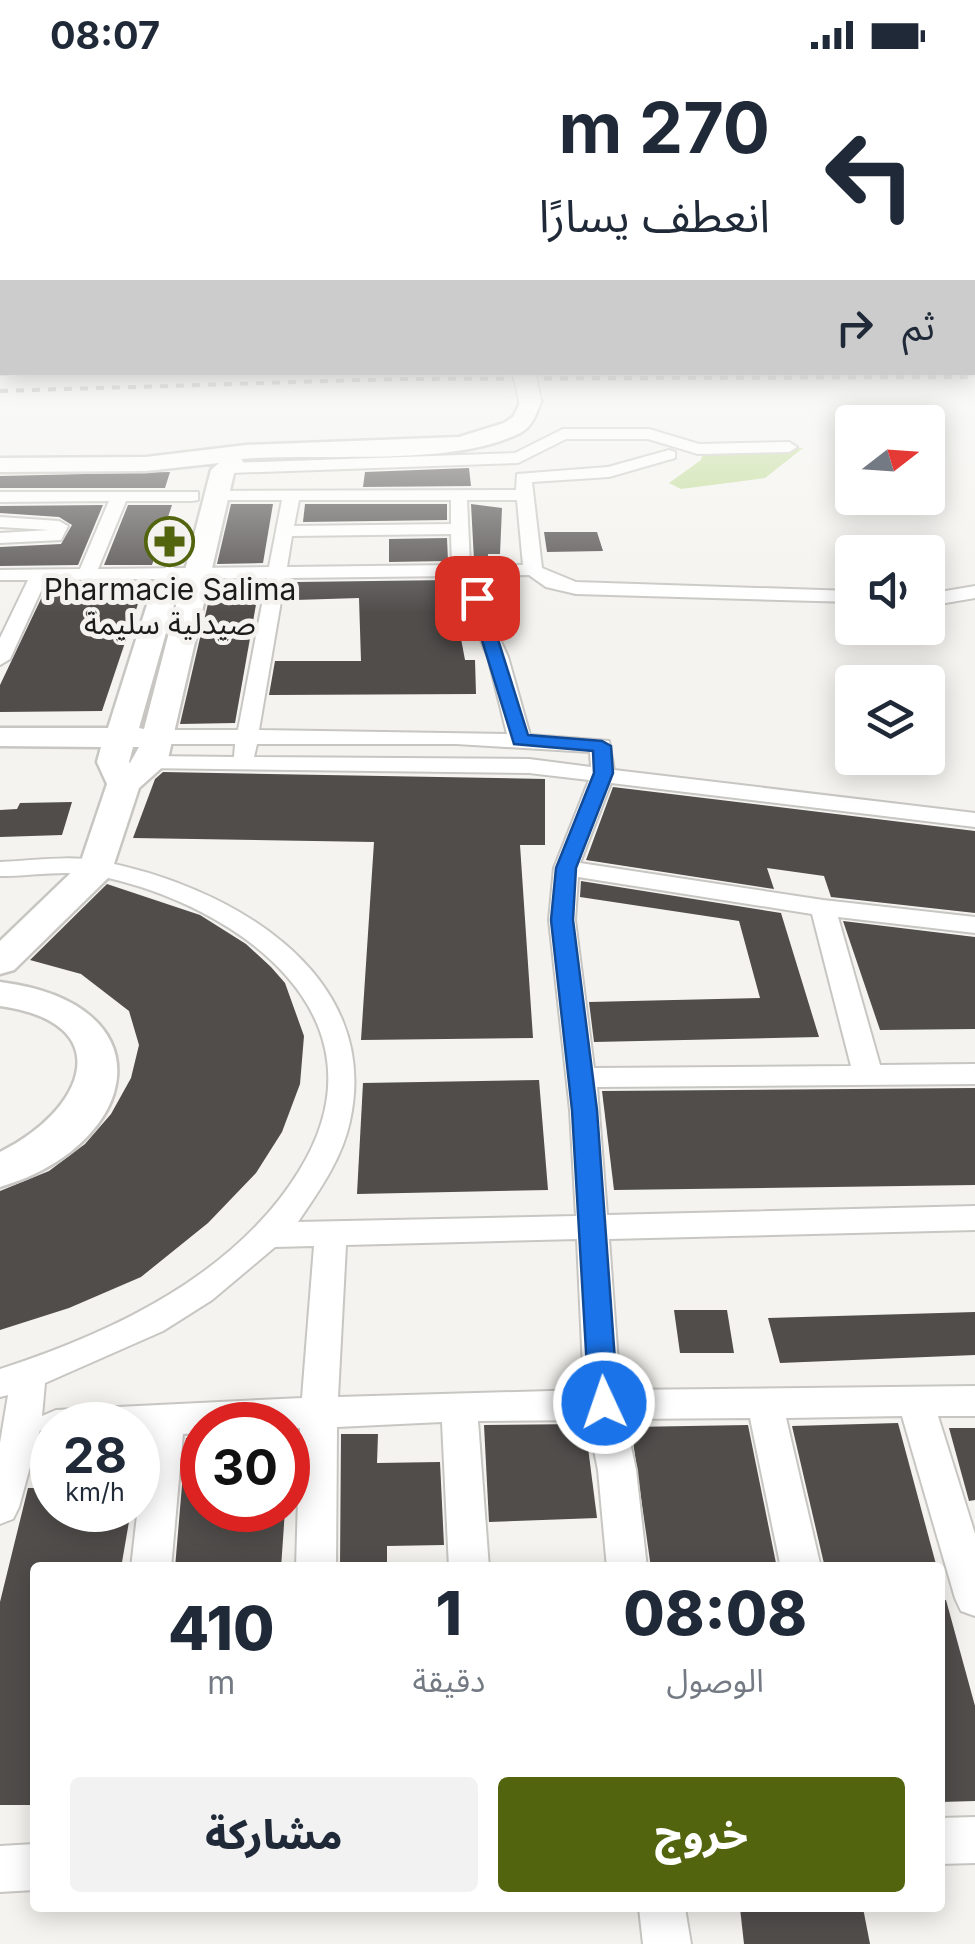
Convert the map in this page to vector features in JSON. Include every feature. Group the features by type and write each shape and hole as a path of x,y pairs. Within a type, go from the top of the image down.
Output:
{"street":[{"path":"0,497 119,497 278,453 482,438"},
{"path":"0,465 146,464 212,471 518,458 554,438"},
{"path":"664,438 698,449 788,446"},
{"path":"212,471 291,496 458,494 610,472 669,456"},
{"path":"518,458 533,570"},
{"path":"0,962 97,868 133,757 212,471"},
{"path":"458,494 462,571 477,598 498,656 520,740"},
{"path":"241,764 291,496"},
{"path":"87,574 119,497"},
{"path":"0,522 59,526 56,536 48,538 0,538"},
{"path":"287,532 458,530"},
{"path":"0,575 533,570 553,583 576,588 835,596"},
{"path":"0,659 40,574"},
{"path":"945,597 975,592"},
{"path":"0,613 23,613"},
{"path":"0,737 133,757 241,764 602,760"},
{"path":"0,762 133,757 248,738 520,740 602,760 975,820"},
{"path":"602,760 566,868 562,920 581,1078 604,1403 618,1470 626,1562"},
{"path":"0,869 97,868 192,899 242,922 296,966 334,1024 342,1072 334,1124 306,1184 268,1235 176,1308 14,1379 30,1404"},
{"path":"566,868 823,908 975,925"},
{"path":"823,908 868,1076"},
{"path":"0,994 37,1000 79,1022 92,1038 99,1067 91,1099 76,1120 55,1140 0,1171"},
{"path":"581,1078 975,1074"},
{"path":"268,1235 975,1218"},
{"path":"316,1562 331,1234"},
{"path":"160,1418 458,1406 975,1401"},
{"path":"916,1402 975,1598"},
{"path":"765,1403 800,1562"},
{"path":"458,1406 469,1562"},
{"path":"152,1562 166,1418"},
{"path":"0,1507 30,1452"},
{"path":"945,1841 975,1840"},
{"path":"0,1869 30,1867"},
{"path":"663,1912 667,1944"}],"green space":[{"path":"803,448 765,478 681,489 669,483 701,460 703,452"}],"building":[{"path":"469,468 471,486 363,487 365,472"},
{"path":"170,472 165,488 0,488 0,476"},
{"path":"231,504 273,504 263,563 217,564"},
{"path":"305,504 447,504 447,520 303,522"},
{"path":"471,504 502,508 500,554 488,554 488,560 474,560"},
{"path":"103,505 78,565 0,566 0,547 61,544 72,525 59,517 0,513 0,506"},
{"path":"128,505 172,505 152,565 104,565"},
{"path":"544,532 597,532 603,551 547,552"},
{"path":"447,538 448,561 389,562 389,539"},
{"path":"450,580 465,660 475,660 476,694 269,695 275,661 361,661 359,598 295,600 297,582"},
{"path":"213,582 260,582 235,723 180,724"},
{"path":"145,583 102,711 0,712 0,685 48,584"},
{"path":"163,772 545,779 545,845 520,845 533,1038 361,1040 374,842 133,838 155,779"},
{"path":"613,787 975,831 975,913 831,897 824,876 767,868 774,889 586,860"},
{"path":"72,802 62,835 0,837 0,810 17,809 20,803"},
{"path":"581,881 781,913 819,1037 594,1042 589,1002 760,998 739,921 580,897"},
{"path":"107,884 200,915 246,944 271,967 285,983 304,1036 300,1084 282,1132 256,1173 208,1223 141,1277 69,1308 0,1330 0,1191 49,1171 85,1144 111,1114 131,1078 139,1045 129,1011 81,974 30,960"},
{"path":"843,921 975,937 975,1029 880,1030"},
{"path":"539,1080 548,1190 357,1194 363,1083"},
{"path":"975,1088 975,1185 614,1190 602,1091"},
{"path":"674,1310 727,1310 734,1353 680,1353"},
{"path":"975,1312 975,1355 780,1363 768,1318"},
{"path":"898,1423 935,1562 824,1562 792,1426"},
{"path":"585,1424 597,1518 489,1522 484,1425"},
{"path":"748,1425 776,1562 650,1562 631,1427"},
{"path":"949,1428 975,1428 975,1500 969,1501"},
{"path":"341,1434 378,1434 377,1463 440,1462 444,1545 387,1546 387,1562 340,1562"},
{"path":"30,1488 30,1532 127,1532 122,1562 30,1562 30,1805 0,1805 0,1602"},
{"path":"180,1509 180,1532 283,1532 281,1562 176,1562"},
{"path":"945,1600 975,1706 975,1801 945,1802"},
{"path":"740,1912 864,1912 870,1944 744,1944"}],"place":[{"name":"Pharmacie Salima صيدلية سليمة","path":"170,541"}],"route":[{"path":"477,598 498,656 520,740 602,746 604,773 566,868 562,920 584,1110 604,1403"}]}
